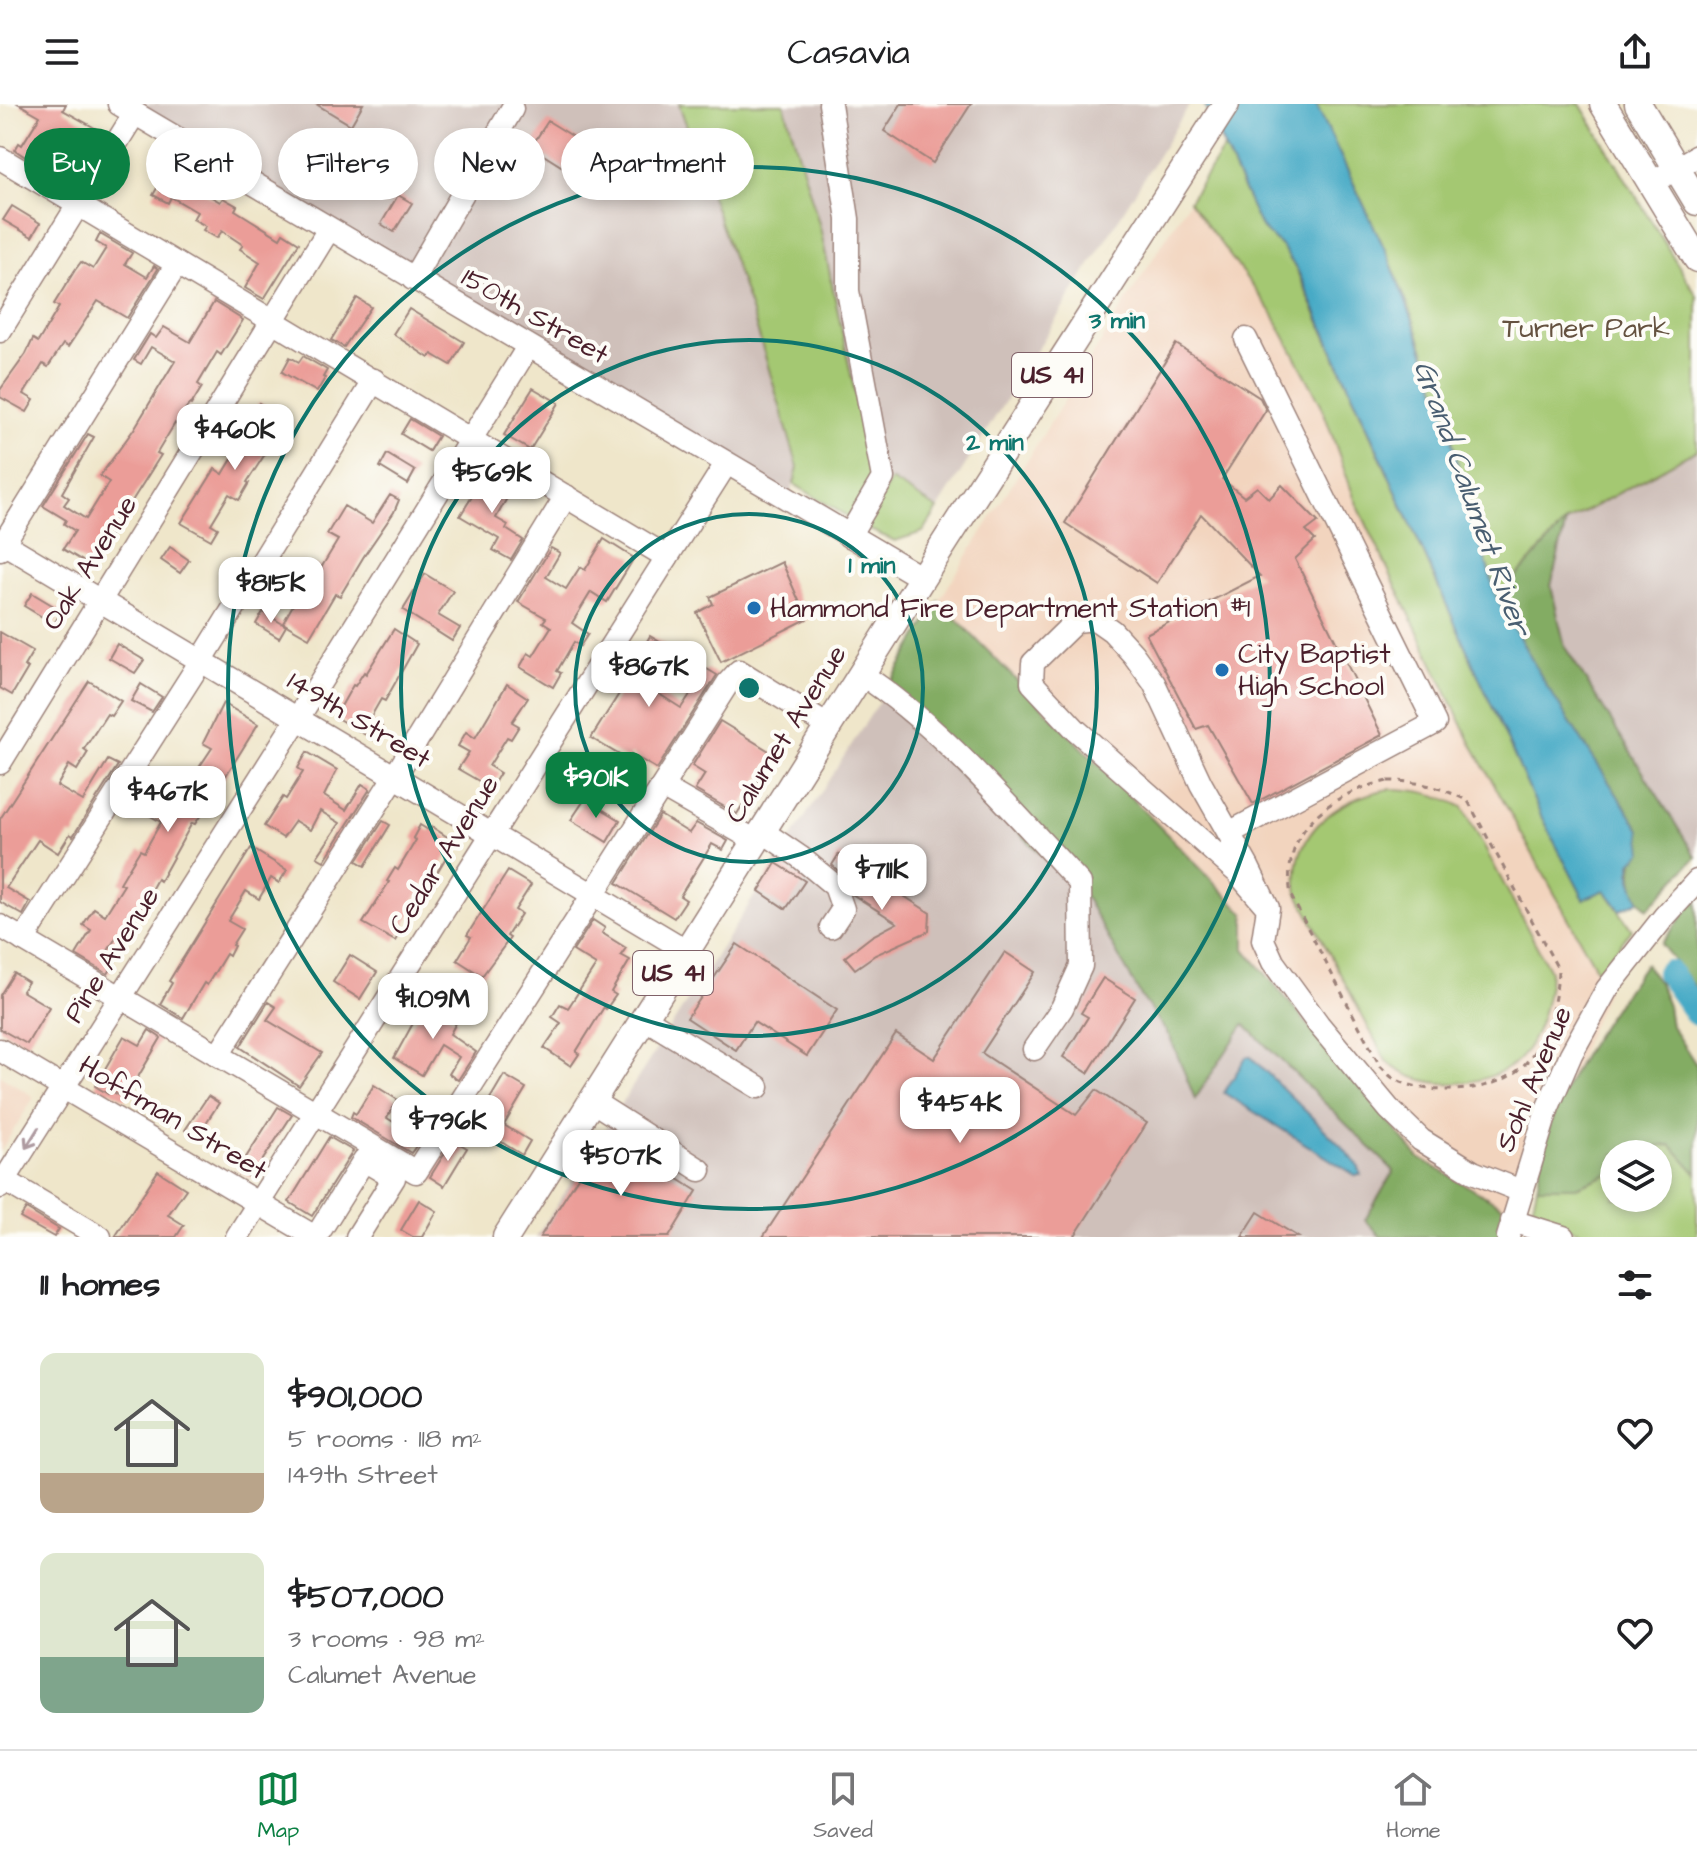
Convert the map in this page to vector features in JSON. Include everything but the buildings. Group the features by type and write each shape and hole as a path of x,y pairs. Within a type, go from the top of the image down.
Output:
{"main road":[{"name":"Calumet Avenue","path":"506,1237 1226,104"},
{"path":"1603,104 1697,259"},
{"path":"1638,104 1687,162 1697,202"}],"street":[{"path":"830,104 848,219 848,291 883,478 849,536"},
{"path":"0,331 78,205 127,108"},
{"name":"150th Street","path":"127,108 922,578"},
{"path":"413,279 512,109"},
{"path":"0,158 667,557"},
{"path":"1652,183 1687,162"},
{"name":"Oak Avenue","path":"0,763 329,229"},
{"path":"1,544 177,264"},
{"path":"1229,833 1435,723 1246,339"},
{"name":"Pine Avenue","path":"2,1184 298,718 528,347"},
{"path":"23,940 201,661 374,380"},
{"name":"Cedar Avenue","path":"237,1237 726,464"},
{"path":"218,1055 395,776 566,496"},
{"name":"149th Street","path":"1,544 687,951"},
{"path":"1268,908 1238,873 1075,729 1032,683 1033,663 1076,621 1095,619 1112,631 1154,683 1185,753 1268,908 1263,940 1273,962 1319,1025 1389,1109 1421,1140 1473,1172 1521,1191"},
{"path":"0,926 416,1172 728,683 739,671 828,726"},
{"path":"861,674 892,695 984,782 1080,883 1081,966 1062,1008 1034,1049"},
{"path":"662,787 800,857 835,886 843,909 831,927"},
{"name":"Sohl Avenue","path":"1510,1229 1553,1094 1571,1054 1607,989 1697,881"},
{"path":"644,1018 758,1087"},
{"name":"Hoffman Street","path":"0,1050 315,1237"},
{"path":"592,1101 700,1170"},
{"path":"315,1237 364,1160 394,1178 357,1237"},
{"path":"2,1184 100,1237"},
{"path":"1510,1229 1563,1237"}],"path":[{"path":"1388,781 1418,781 1445,789 1468,801 1558,969 1557,989 1549,1020 1536,1047 1522,1067 1487,1085 1457,1091 1427,1089 1394,1078 1380,1066 1291,896 1287,876 1295,846 1309,823 1332,801 1363,786 1388,781"}],"shaded area":[{"path":"118,104 679,104 687,128 561,128 561,200 712,200 754,319 798,467 789,500 281,200 418,200 418,128 278,128 278,198 262,189 262,128 159,128"},
{"path":"784,104 1190,104 938,509 891,480 873,479 820,227"},
{"name":"City Baptist High School","path":"1189,201 1271,311 1321,404 1355,500 1469,739 1607,989 1514,1213 1419,1158 1245,949 1245,913 939,601"},
{"path":"1697,450 1696,857 1563,643 1551,586 1566,522"},
{"path":"882,697 1088,900 1141,996 1170,1037 1195,1098 1244,1023 1395,1172 1365,1220 1381,1237 536,1237"},
{"path":"0,1075 34,1097 0,1152"}],"green space":[{"path":"679,104 784,104 820,227 873,479 850,518 794,484 798,467 754,319 712,200 754,200 754,128 687,128"},
{"name":"Turner Park","path":"1316,104 1580,104 1697,296 1697,450 1566,522 1497,598 1461,480 1448,421 1413,318 1388,256"},
{"path":"1224,148 1261,227 1281,246 1296,269 1542,818 1584,899 1605,890 1632,930 1598,972 1469,739 1355,500 1321,404 1271,311 1189,201"},
{"path":"891,480 938,509 923,532 895,541 863,527"},
{"path":"1566,522 1551,586 1565,647 1696,857 1648,909 1635,892 1633,882 1633,862 1640,830 1546,685 1497,598"},
{"path":"939,601 1245,914 1245,949 1419,1158 1514,1213 1508,1237 1381,1237 1365,1220 1394,1171 1244,1024 1195,1099 1170,1037 1141,996 1087,900 882,697"},
{"path":"1389,789 1427,793 1463,807 1550,971 1544,1007 1530,1045 1515,1063 1485,1078 1467,1082 1432,1082 1399,1071 1386,1061 1298,894 1297,873 1301,854 1308,837 1320,823 1351,801"},
{"path":"1697,898 1697,990 1661,944"},
{"path":"1645,964 1659,983 1668,1006 1671,1026 1697,1066 1697,1174 1672,1146 1672,1140 1600,1140 1600,1178 1576,1187 1537,1187 1554,1114 1588,1047"},
{"path":"1672,1145 1697,1174 1697,1237 1596,1237 1531,1213 1537,1187 1576,1187 1600,1178 1600,1212 1672,1212"}],"water":[{"path":"1204,104 1316,104 1388,256 1412,318 1448,421 1461,480 1497,598 1546,685 1640,830 1643,851 1631,863 1631,879 1639,901 1620,910 1605,890 1584,899 1542,818 1297,269 1281,246 1261,227"},
{"path":"1246,1057 1251,1057 1344,1149 1358,1165 1361,1175 1355,1175 1224,1093"}],"waterway":[{"name":"Grand Calumet River","path":"1669,973 1697,1013"}],"place":[{"name":"Hammond Fire Department Station #1","path":"754,608"},
{"name":"City Baptist High School","path":"1222,670"}]}
